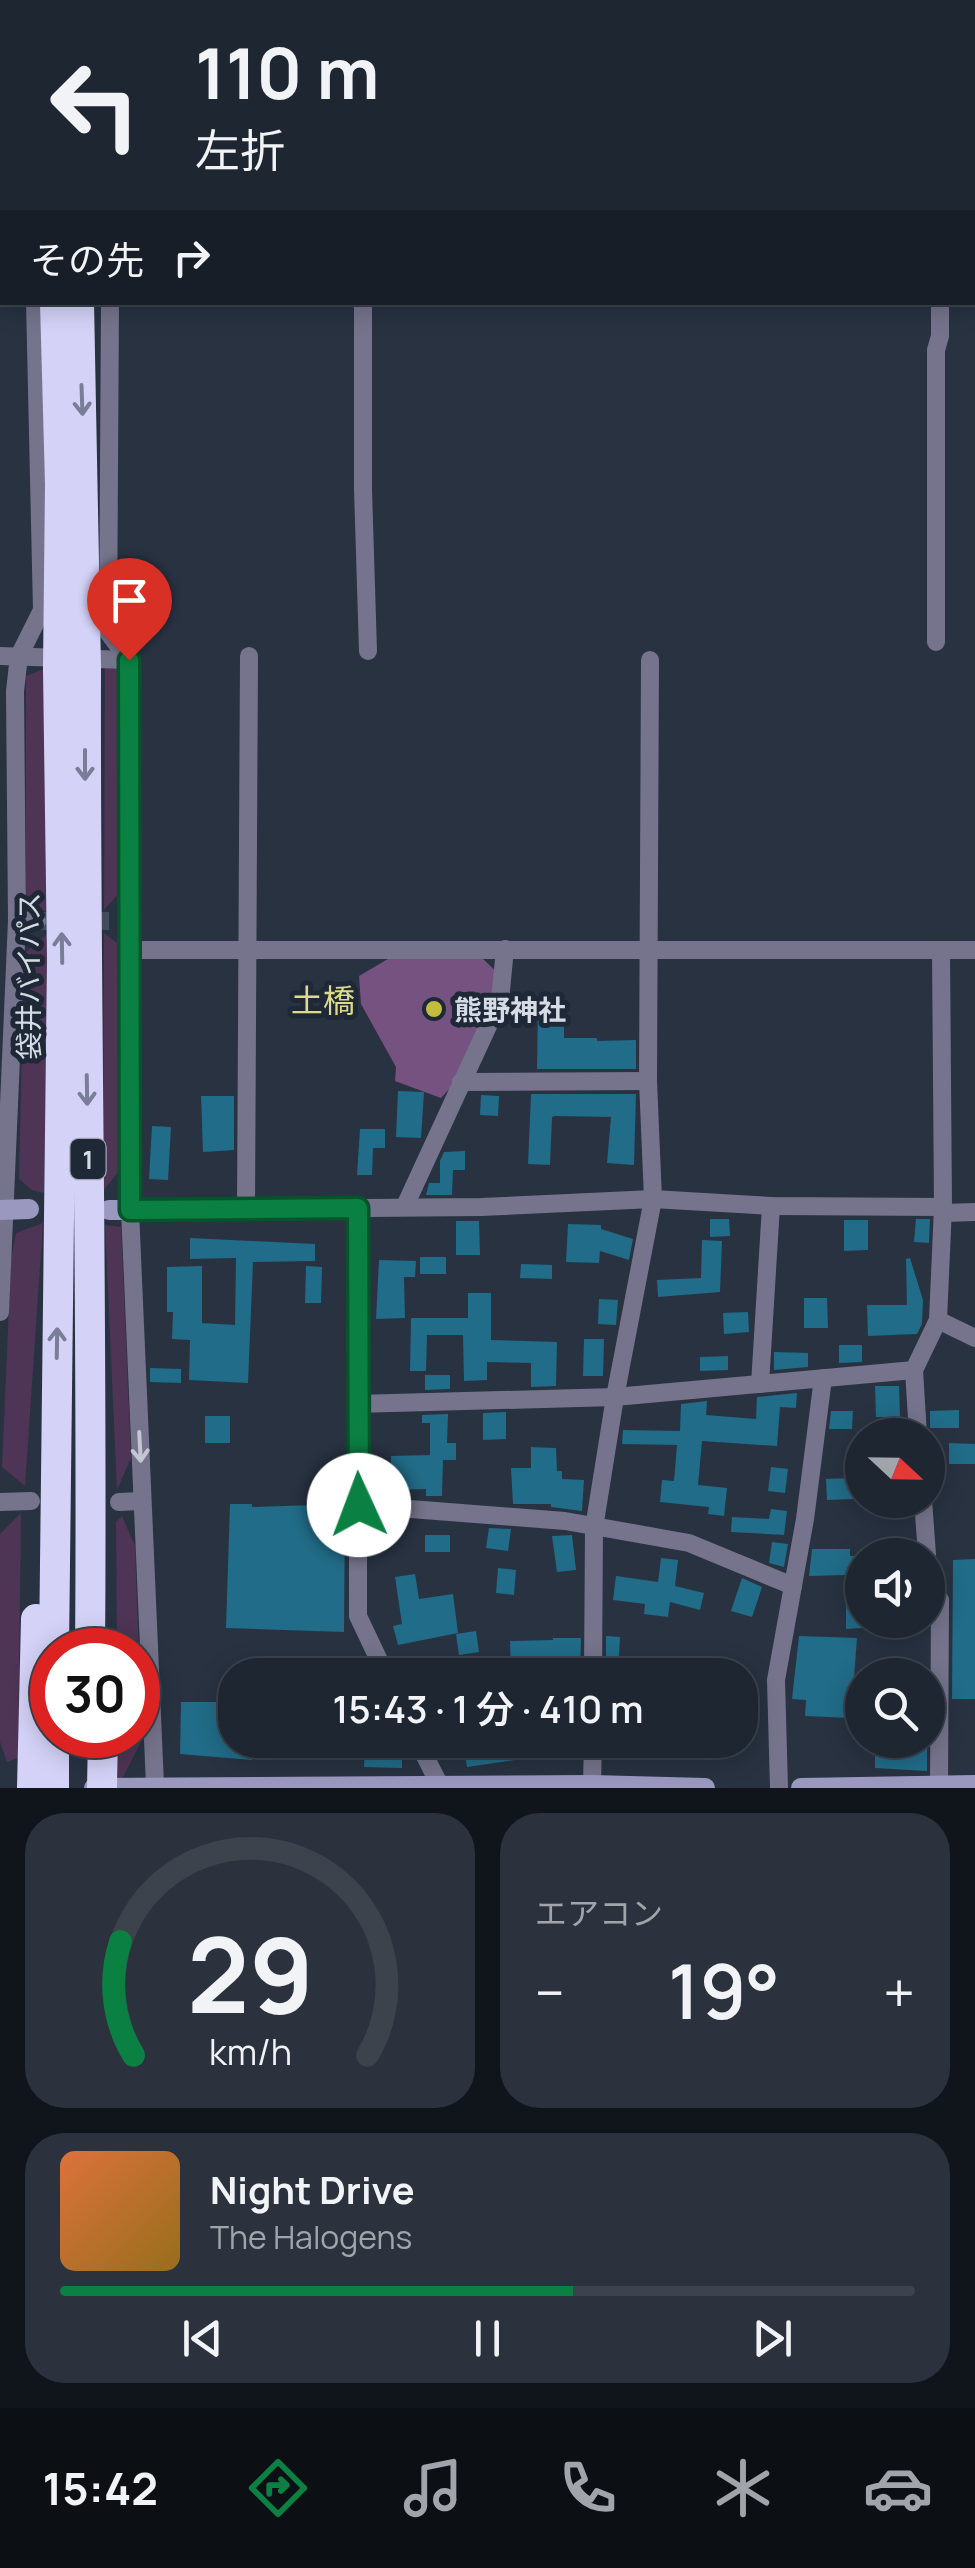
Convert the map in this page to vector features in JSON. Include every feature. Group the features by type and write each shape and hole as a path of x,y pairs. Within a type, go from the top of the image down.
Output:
{"highway":[{"name":"袋井バイパス","path":"55,305 60,484 85,960 92,1389 90,1628"},
{"name":"袋井バイパス","path":"54,1628 62,959 79,305"},
{"path":"41,1628 38,1464 56,1388"},
{"path":"92,1389 108,1469 104,1628"},
{"path":"32,1788 38,1758"},
{"path":"48,1758 54,1788"},
{"path":"96,1758 104,1788"},
{"path":"103,1758 104,1788"}],"street":[{"path":"0,1312 17,920 15,692 10,656 42,610 35,305"},
{"path":"110,305 108,632 129,660 120,920 129,950 119,1210 142,1500 155,1785"},
{"path":"363,305 362,489 368,651"},
{"path":"936,642 936,350 940,305"},
{"path":"10,656 129,660"},
{"path":"246,1208 249,656"},
{"path":"593,1658 594,1528 615,1396 654,1199 648,1081 650,660"},
{"path":"17,920 38,921"},
{"path":"129,950 975,950"},
{"path":"404,1206 500,1000 505,950"},
{"path":"917,1418 914,1370 938,1320 943,1210 941,950"},
{"path":"461,1082 648,1081"},
{"path":"119,1210 481,1207 654,1199 975,1212"},
{"path":"760,1384 771,1206"},
{"path":"358,1208 358,1616 378,1658"},
{"path":"2,1210 30,1210"},
{"path":"938,1320 975,1338"},
{"path":"356,1404 615,1396 914,1370"},
{"path":"779,1788 776,1680 823,1378"},
{"path":"119,1502 142,1500"},
{"path":"0,1502 31,1501"},
{"path":"359,1505 564,1521 689,1543 792,1586"},
{"path":"939,1786 940,1638"},
{"path":"426,1758 440,1787"},
{"path":"592,1758 592,1785"},
{"path":"801,1788 970,1786"},
{"path":"104,1788 705,1788"}],"shaded area":[{"path":"105,662 129,667 121,891 104,910"},
{"path":"44,669 48,912 26,905 26,676"},
{"path":"49,933 44,1193 32,1190 19,1179 24,953"},
{"path":"104,933 122,947 119,1171 103,1191"},
{"path":"445,949 482,958 502,977 460,1077 441,1098 395,1081 396,1067 361,1004 359,976 388,959"},
{"path":"43,1223 25,1486 2,1467 11,1259 16,1233"},
{"path":"105,1225 121,1227 131,1458 117,1490"},
{"path":"21,1513 18,1758 7,1762 0,1742 0,1534"},
{"path":"122,1516 135,1546 138,1628 117,1628 116,1522"},
{"path":"118,1758 133,1758 118,1787"}],"building":[{"path":"538,1005 564,1005 564,1038 636,1040 636,1069 537,1069"},
{"path":"398,1091 424,1092 421,1138 396,1137"},
{"path":"531,1094 636,1094 634,1165 607,1163 611,1117 555,1116 550,1165 528,1164"},
{"path":"481,1095 499,1096 498,1116 480,1115"},
{"path":"201,1096 234,1096 234,1150 203,1152"},
{"path":"152,1126 171,1127 168,1180 149,1179"},
{"path":"360,1129 385,1129 385,1148 373,1148 372,1175 357,1175"},
{"path":"465,1151 465,1170 453,1170 452,1195 426,1195 429,1183 440,1183 444,1152"},
{"path":"710,1219 729,1219 730,1236 710,1237"},
{"path":"916,1219 930,1219 929,1243 914,1242"},
{"path":"844,1220 868,1220 868,1250 844,1251"},
{"path":"456,1221 479,1221 480,1255 456,1255"},
{"path":"568,1224 601,1225 601,1229 633,1239 629,1260 600,1251 599,1263 566,1262"},
{"path":"190,1238 315,1244 315,1261 253,1262 248,1383 189,1380 190,1340 172,1339 173,1312 167,1312 167,1267 202,1266 202,1323 235,1325 236,1258 190,1259"},
{"path":"702,1240 722,1241 720,1292 658,1297 657,1280 701,1278"},
{"path":"420,1257 446,1257 446,1274 420,1274"},
{"path":"910,1258 923,1300 922,1324 917,1334 868,1336 867,1305 907,1305 906,1259"},
{"path":"379,1260 416,1261 415,1277 404,1277 405,1318 376,1319"},
{"path":"521,1264 552,1265 552,1279 520,1278"},
{"path":"306,1266 322,1267 321,1303 305,1303"},
{"path":"468,1293 491,1293 491,1340 557,1342 556,1386 531,1387 531,1363 487,1362 487,1380 464,1381 463,1335 427,1335 426,1371 410,1371 411,1318 468,1318"},
{"path":"804,1298 827,1298 828,1328 804,1328"},
{"path":"599,1299 618,1300 616,1325 598,1324"},
{"path":"748,1312 749,1332 724,1334 723,1313"},
{"path":"584,1339 604,1339 603,1376 583,1376"},
{"path":"839,1345 862,1345 862,1362 839,1363"},
{"path":"774,1352 808,1353 808,1367 774,1370"},
{"path":"728,1356 728,1370 700,1371 700,1357"},
{"path":"150,1368 181,1369 181,1383 150,1382"},
{"path":"425,1375 450,1375 450,1389 425,1390"},
{"path":"875,1386 899,1386 900,1417 876,1417"},
{"path":"797,1393 796,1408 780,1407 777,1446 702,1441 698,1485 727,1488 724,1516 708,1514 709,1507 660,1502 662,1480 674,1481 677,1445 622,1444 623,1430 680,1431 681,1404 707,1401 706,1415 756,1419 757,1397"},
{"path":"959,1410 959,1428 945,1428 945,1418 930,1418 930,1411"},
{"path":"831,1411 853,1411 853,1418 845,1418 845,1429 829,1429"},
{"path":"506,1412 506,1439 483,1440 483,1413"},
{"path":"448,1414 447,1443 456,1443 456,1460 443,1460 442,1496 426,1496 426,1489 391,1490 391,1456 430,1455 430,1423 422,1423 422,1415"},
{"path":"205,1416 230,1416 230,1443 205,1443"},
{"path":"949,1443 975,1444 975,1464 949,1464"},
{"path":"531,1447 556,1448 557,1471 562,1471 562,1479 584,1480 582,1511 551,1504 513,1504 511,1468 531,1468"},
{"path":"771,1467 788,1469 785,1493 768,1491"},
{"path":"845,1478 845,1499 827,1500 826,1479"},
{"path":"230,1504 345,1504 344,1632 226,1628"},
{"path":"771,1509 787,1511 784,1535 731,1532 732,1517 769,1519"},
{"path":"489,1528 511,1529 508,1551 486,1548"},
{"path":"425,1535 450,1535 450,1552 425,1552"},
{"path":"572,1535 576,1570 557,1572 552,1536"},
{"path":"772,1542 788,1544 784,1567 769,1563"},
{"path":"812,1549 845,1549 845,1575 809,1576"},
{"path":"661,1558 678,1560 675,1586 704,1593 700,1610 670,1602 668,1617 644,1614 645,1604 613,1600 616,1576 658,1582"},
{"path":"975,1559 975,1699 952,1699 953,1560"},
{"path":"498,1568 516,1570 514,1595 496,1593"},
{"path":"415,1574 419,1599 453,1594 458,1633 398,1645 393,1626 402,1624 395,1577"},
{"path":"742,1578 762,1587 752,1617 731,1611"},
{"path":"476,1631 479,1652 459,1655 456,1634"},
{"path":"606,1636 620,1637 619,1658 606,1658"},
{"path":"799,1636 857,1638 856,1658 845,1658 845,1718 805,1716 806,1700 792,1699"},
{"path":"581,1638 580,1658 510,1658 510,1641"},
{"path":"181,1702 218,1702 218,1757 180,1754"},
{"path":"364,1758 402,1758 402,1768 364,1767"},
{"path":"466,1758 528,1758 467,1767"},
{"path":"875,1758 927,1758 927,1771 875,1768"}],"tunnel":[{"path":"37,921 111,921"}],"place":[{"name":"熊野神社","path":"434,1009"}],"district":[{"name":"土橋","path":"323,1000"}],"route":[{"path":"129,660 130,1210 358,1208 359,1505"}]}
